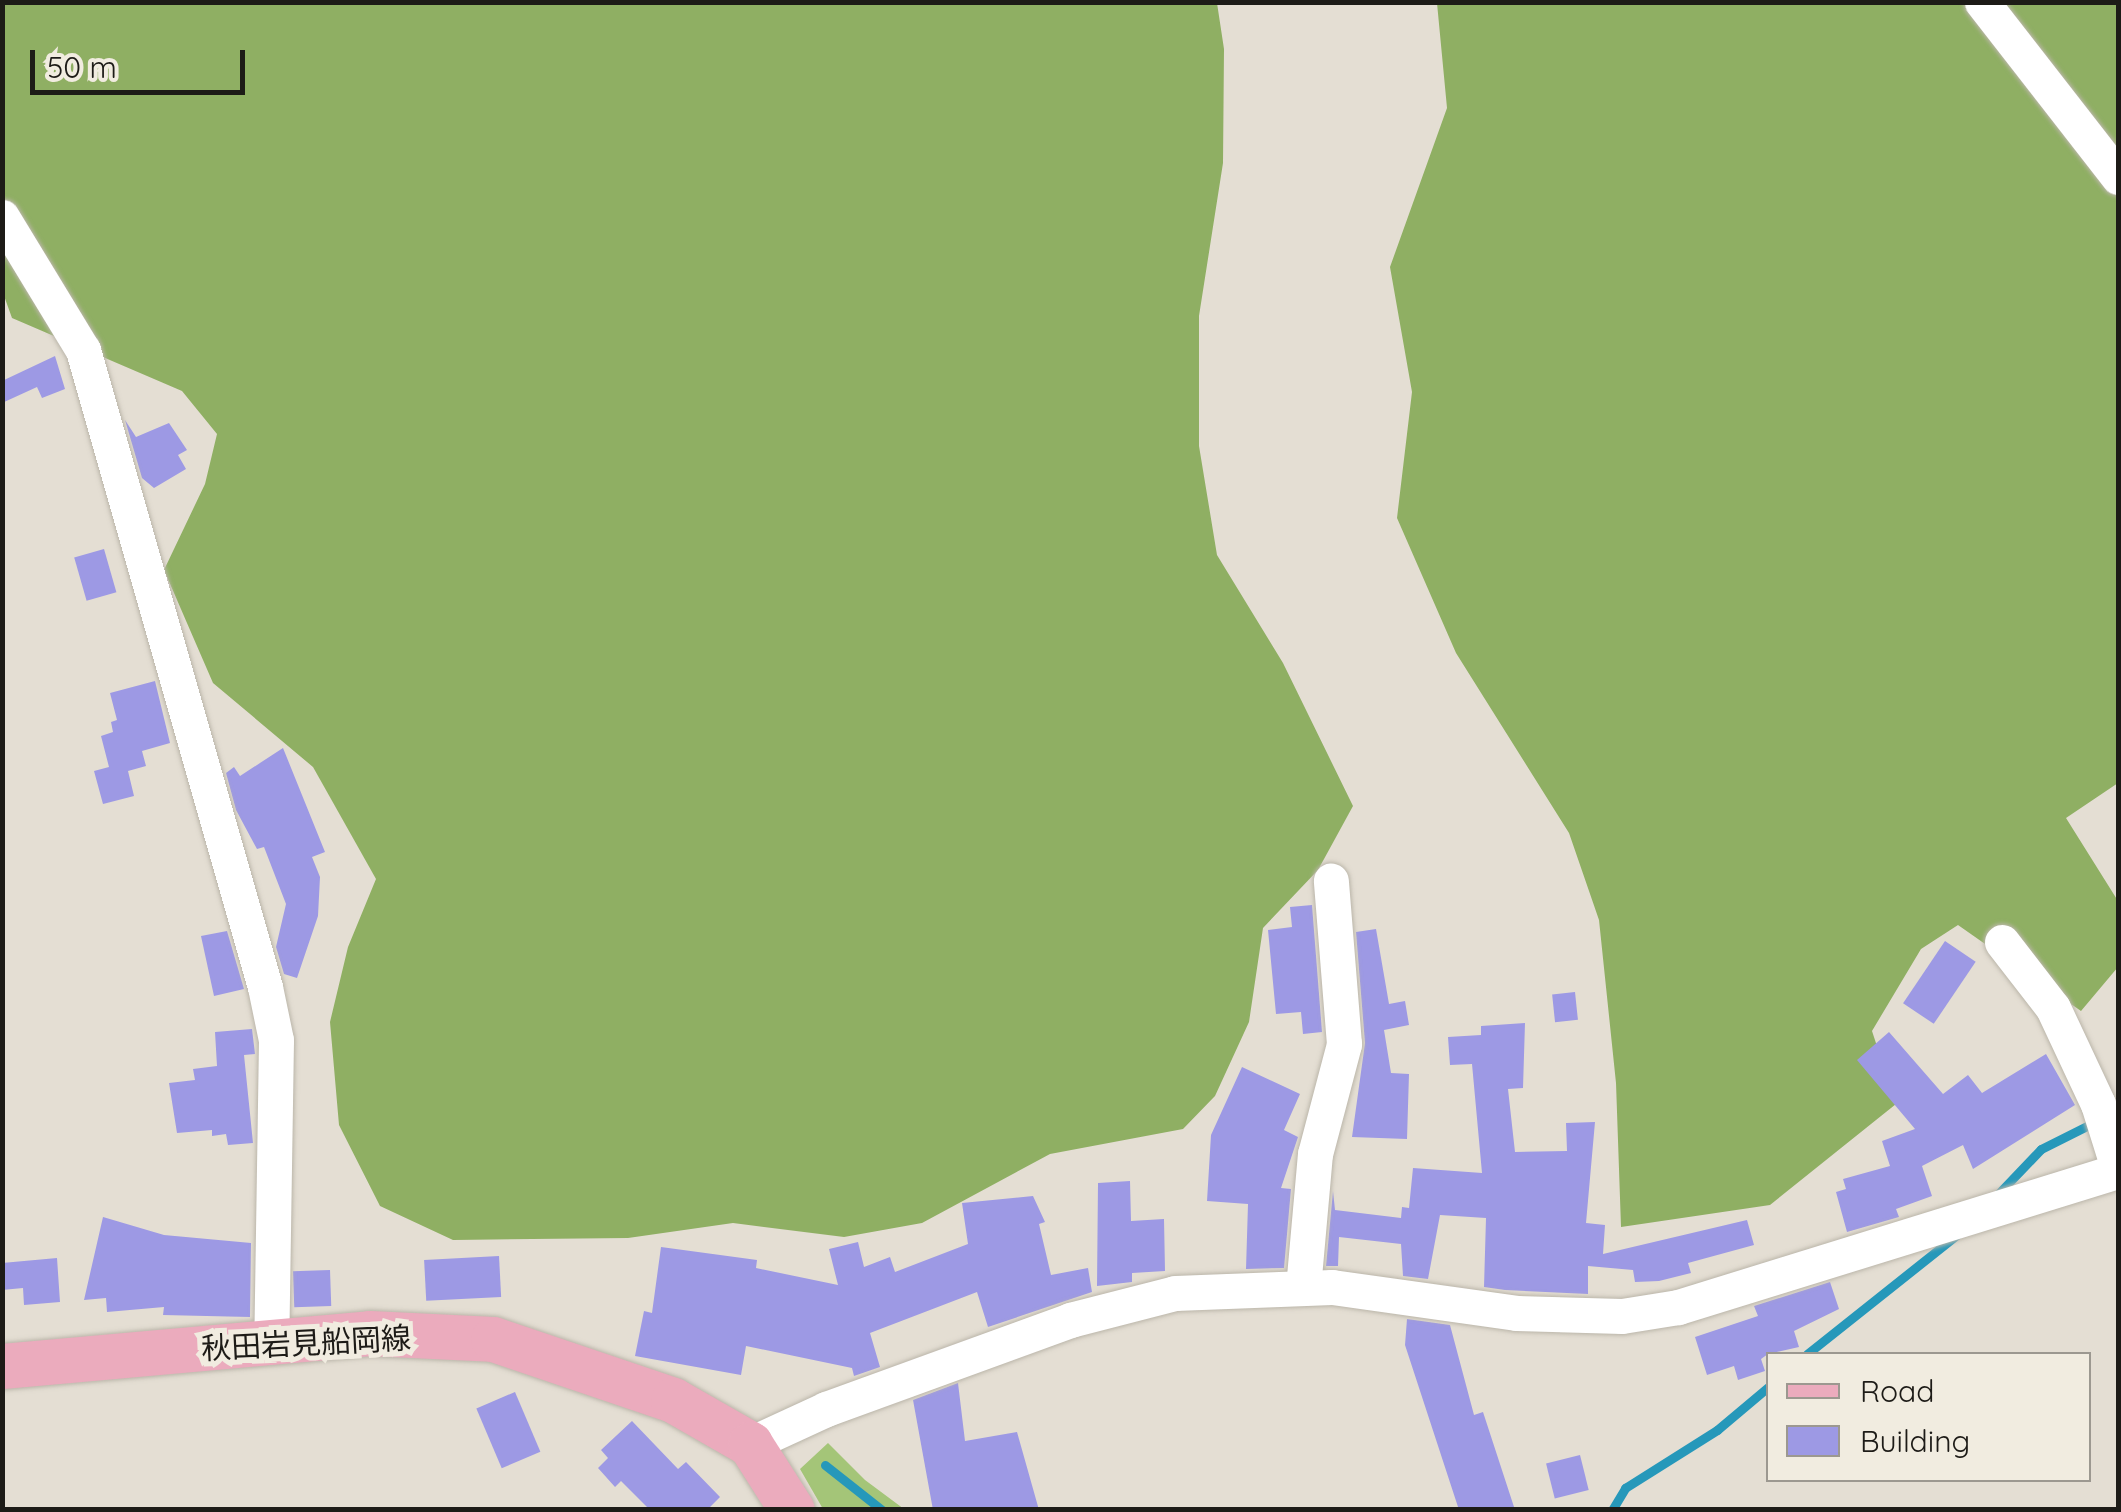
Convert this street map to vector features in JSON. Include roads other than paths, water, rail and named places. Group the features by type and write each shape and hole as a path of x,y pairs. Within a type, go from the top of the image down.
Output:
{"main road":[{"name":"秋田岩見船岡線","path":"2,1366 370,1332 493,1338 673,1400 750,1444 792,1510"}],"street":[{"path":"1982,2 2118,177"},
{"path":"2,218 83,350 265,987 276,1040 270,1344"},
{"path":"1303,1288 1315,1154 1344,1044 1330,881"},
{"path":"750,1444 826,1409 1070,1320 1176,1293 1303,1288 1516,1314 1622,1316 1678,1307 2006,1207 2115,1159 2098,1104 2052,1008 2002,942"}],"waterway":[{"path":"1998,1194 2041,1149 2097,1121"},
{"path":"1810,1352 1959,1233"},
{"path":"1612,1510 1625,1488 1717,1430 1766,1389"},
{"path":"825,1465 882,1510"}]}
